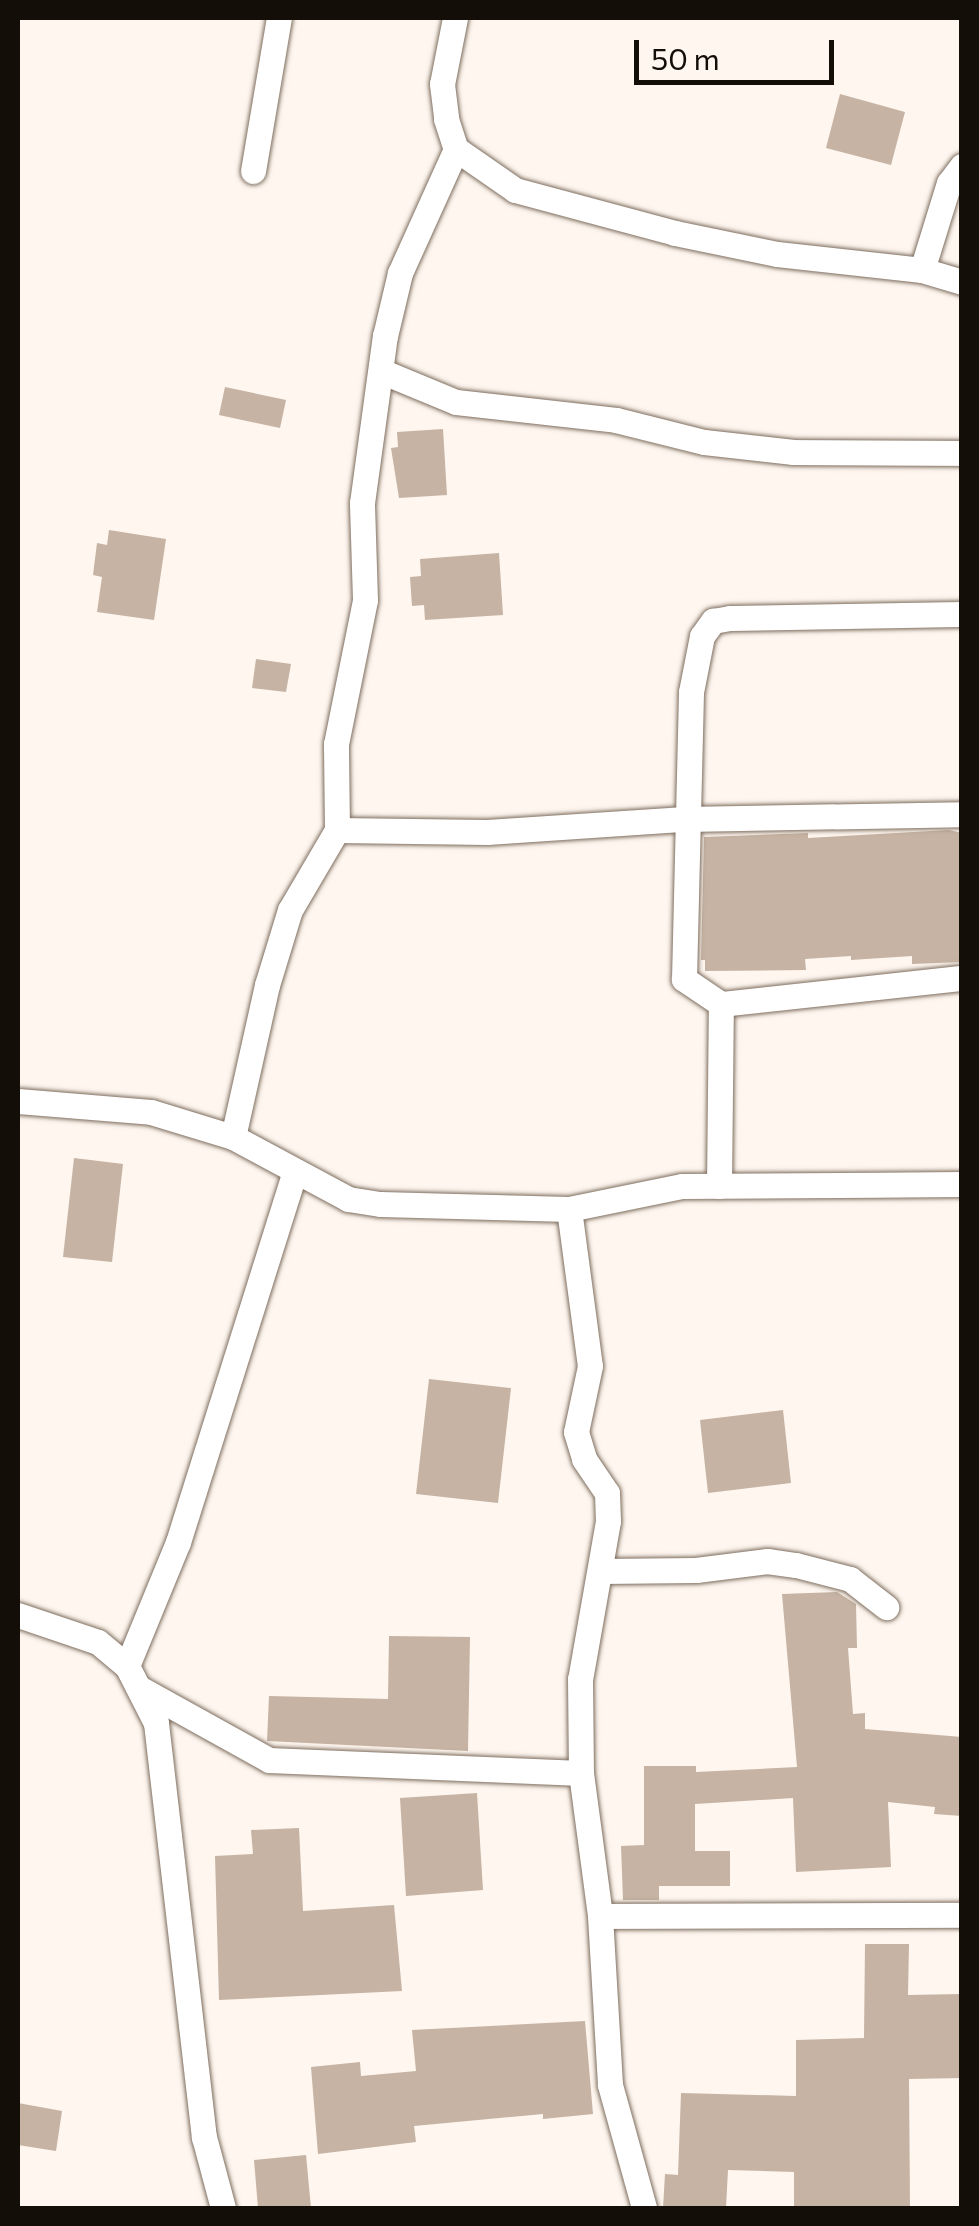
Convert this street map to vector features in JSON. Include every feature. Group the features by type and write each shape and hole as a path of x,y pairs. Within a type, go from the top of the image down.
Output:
{"street":[{"path":"253,171 279,18"},
{"path":"455,18 442,84 446,119 456,149 515,190 675,233 796,257 922,270 962,282"},
{"path":"232,1137 267,986 290,910 337,830 336,744 365,600 362,502 381,372 400,273 456,149"},
{"path":"922,270 949,184 962,166"},
{"path":"381,372 456,402 616,420 704,442 793,452 962,454"},
{"path":"962,614 903,612 713,620 702,636 692,692 685,820 684,979 722,1004 962,978"},
{"path":"337,830 487,832 685,820 962,814"},
{"path":"719,1186 722,1004"},
{"path":"18,1101 151,1112 232,1137 348,1199 380,1204 568,1210 682,1186 807,1182 962,1184"},
{"path":"127,1666 178,1542 294,1173"},
{"path":"568,1210 590,1366 576,1432 578,1445 607,1493 600,1572 580,1679 581,1773 600,1916 610,2084 644,2208"},
{"path":"600,1572 696,1570 767,1562 796,1565 850,1579 886,1608"},
{"path":"18,1614 98,1642 127,1666 156,1722 163,1756 204,2137 223,2208"},
{"path":"141,1689 269,1760 581,1773"},
{"path":"600,1916 962,1914"}],"building":[{"path":"840,94 905,112 891,165 826,148"},
{"path":"225,387 286,400 280,428 219,415"},
{"path":"443,429 447,495 399,498 391,448 398,447 397,432"},
{"path":"109,530 166,539 154,620 97,612 102,577 93,575 97,543 107,545"},
{"path":"499,553 503,615 425,620 424,605 412,606 410,577 421,576 420,559"},
{"path":"256,659 291,664 286,692 252,688"},
{"path":"949,830 962,833 962,962 912,964 912,956 851,960 851,956 805,959 806,970 705,971 705,960 701,960 704,837 808,833 808,838"},
{"path":"74,1158 123,1164 112,1262 63,1257"},
{"path":"429,1379 511,1388 498,1503 416,1494"},
{"path":"783,1410 791,1483 708,1493 700,1420"},
{"path":"837,1592 856,1604 857,1648 848,1648 853,1714 865,1713 865,1729 962,1737 962,1816 934,1814 935,1807 888,1802 891,1867 796,1872 793,1798 695,1804 695,1851 730,1851 730,1886 659,1886 659,1900 623,1900 621,1846 644,1845 644,1766 696,1766 696,1772 797,1767 782,1594"},
{"path":"389,1636 470,1637 468,1751 267,1741 269,1696 388,1699"},
{"path":"477,1793 483,1890 406,1896 400,1798"},
{"path":"299,1828 303,1911 394,1905 402,1991 219,2000 215,1856 253,1854 251,1830"},
{"path":"865,1944 909,1944 908,1995 962,1994 962,2078 909,2079 910,2208 794,2208 794,2172 728,2170 726,2208 663,2208 665,2174 678,2175 681,2093 796,2096 796,2040 864,2038"},
{"path":"585,2021 593,2114 543,2119 543,2114 414,2126 416,2142 318,2154 311,2067 360,2062 361,2076 416,2071 412,2030"},
{"path":"18,2103 62,2111 56,2151 18,2145"},
{"path":"306,2155 311,2208 258,2208 254,2160"}]}
